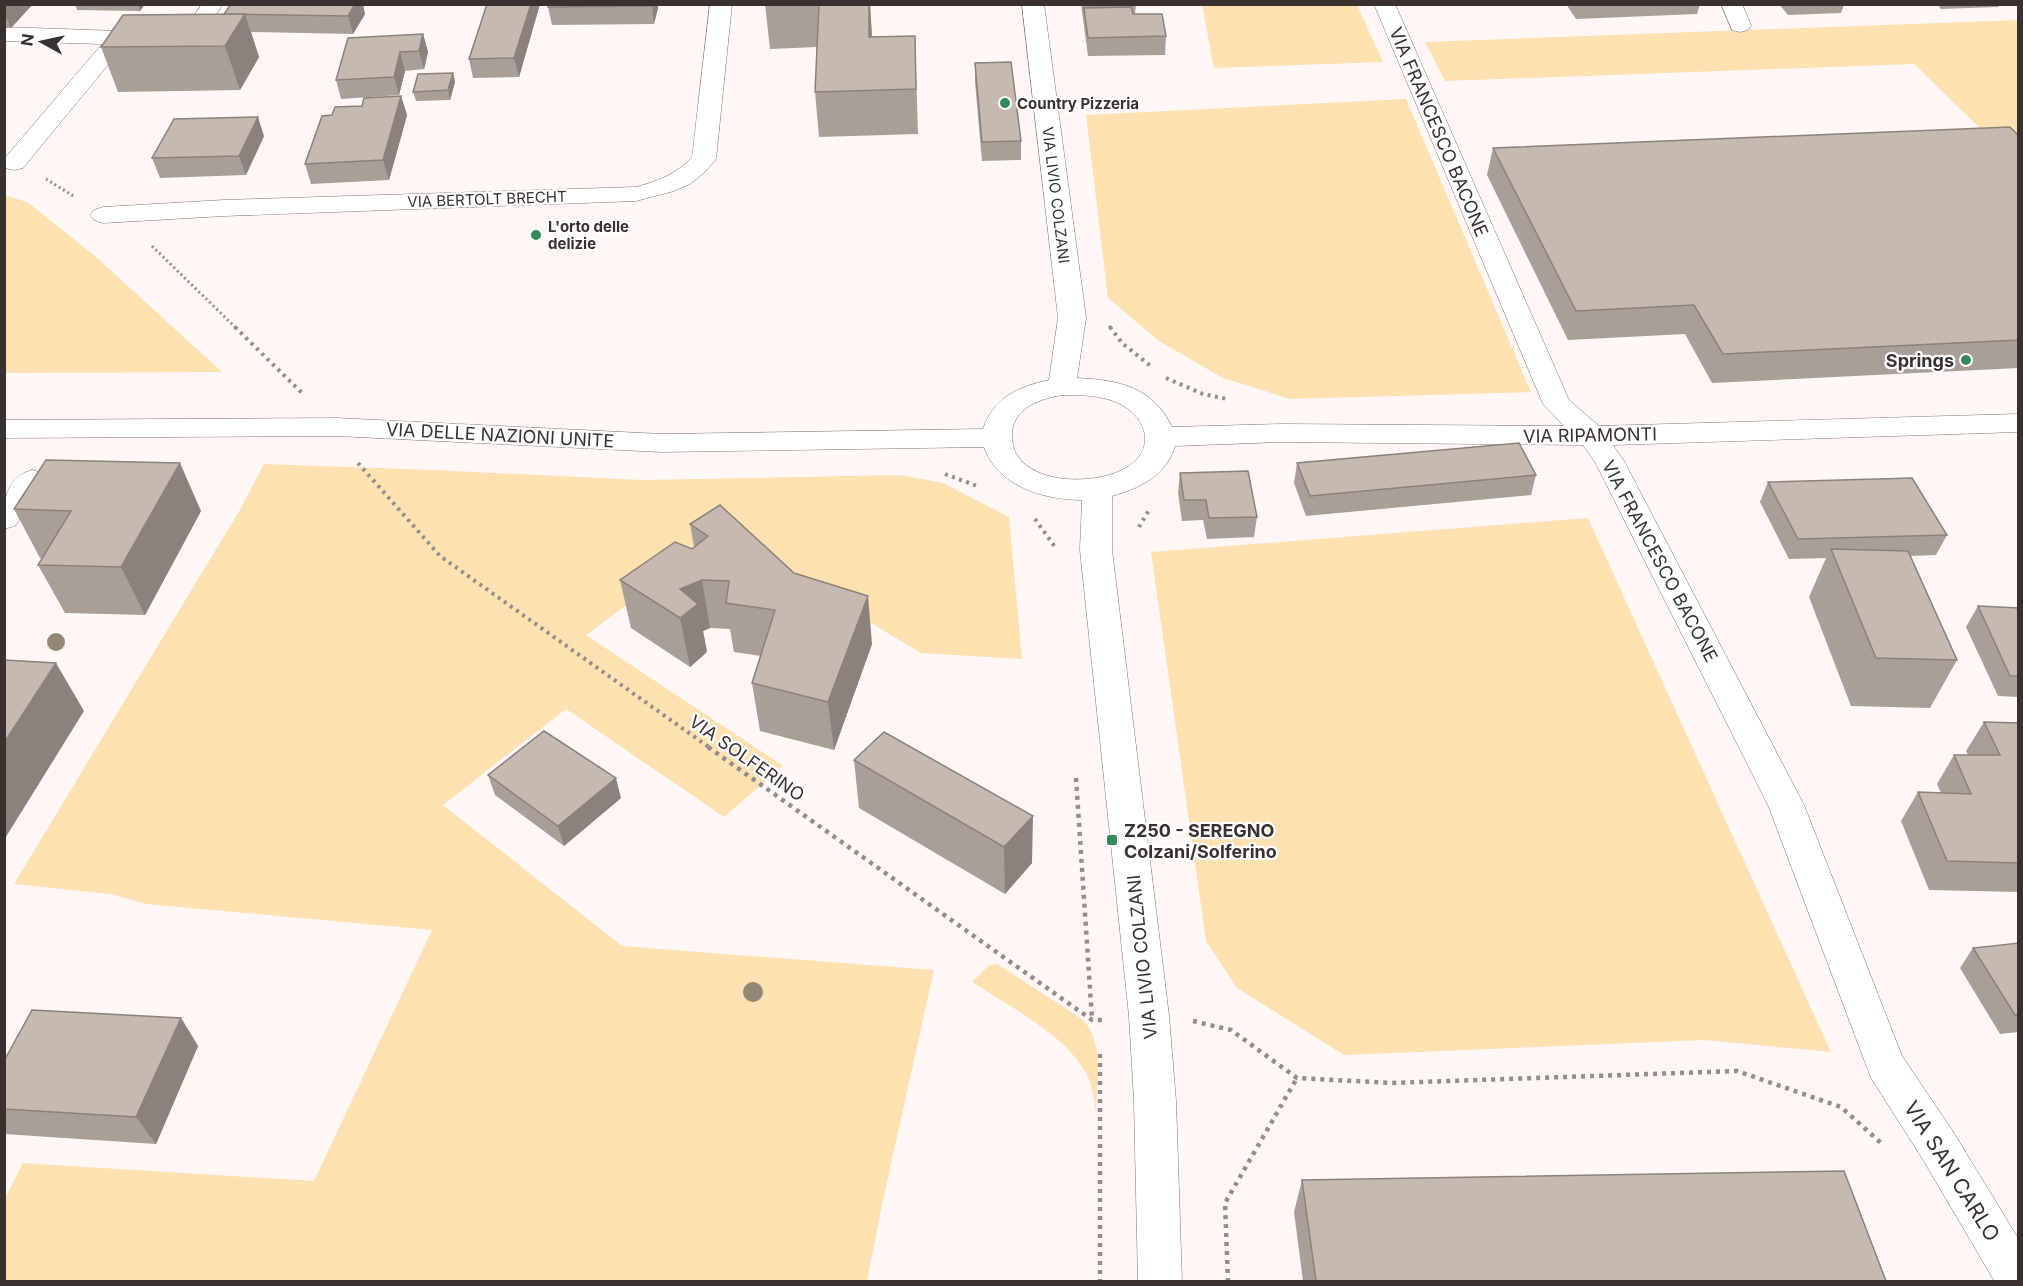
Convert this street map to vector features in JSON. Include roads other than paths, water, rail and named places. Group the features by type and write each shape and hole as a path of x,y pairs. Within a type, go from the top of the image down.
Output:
{"street":[{"path":"4,58 15,34 136,38 191,36 213,4"},
{"name":"VIA BERTOLT BRECHT","path":"103,215 224,208 636,195 667,187 691,174 704,159 721,4"},
{"name":"VIA LIVIO COLZANI","path":"1033,4 1071,318 1062,386"},
{"name":"VIA FRANCESCO BACONE","path":"1384,4 1557,404 1592,436 1621,483 1786,805 1885,1065"},
{"path":"1731,4 1740,25"},
{"path":"14,163 136,38"},
{"path":"1062,386 1090,386 1117,392 1139,403 1155,418 1161,436 1158,453 1146,470 1125,483 1097,490 1069,490 1040,484 1016,472 1001,456 995,438 1001,418 1014,403 1036,392 1062,386"},
{"name":"VIA RIPAMONTI","path":"1161,436 1282,433 1592,436 2019,423"},
{"name":"VIA DELLE NAZIONI UNITE","path":"4,429 336,427 662,443 995,438"},
{"path":"4,519 32,480"},
{"name":"VIA LIVIO COLZANI","path":"1097,490 1096,550 1149,1016 1155,1101 1160,1281"},
{"name":"VIA SAN CARLO","path":"1885,1065 1937,1144 2019,1278"}],"place":[{"name":"Country Pizzeria","path":"1005,103"},
{"name":"L'orto delle delizie","path":"536,235"},
{"name":"Springs","path":"1966,360"},
{"name":"Z250 - SEREGNO Colzani/Solferino","path":"1112,840"}]}
